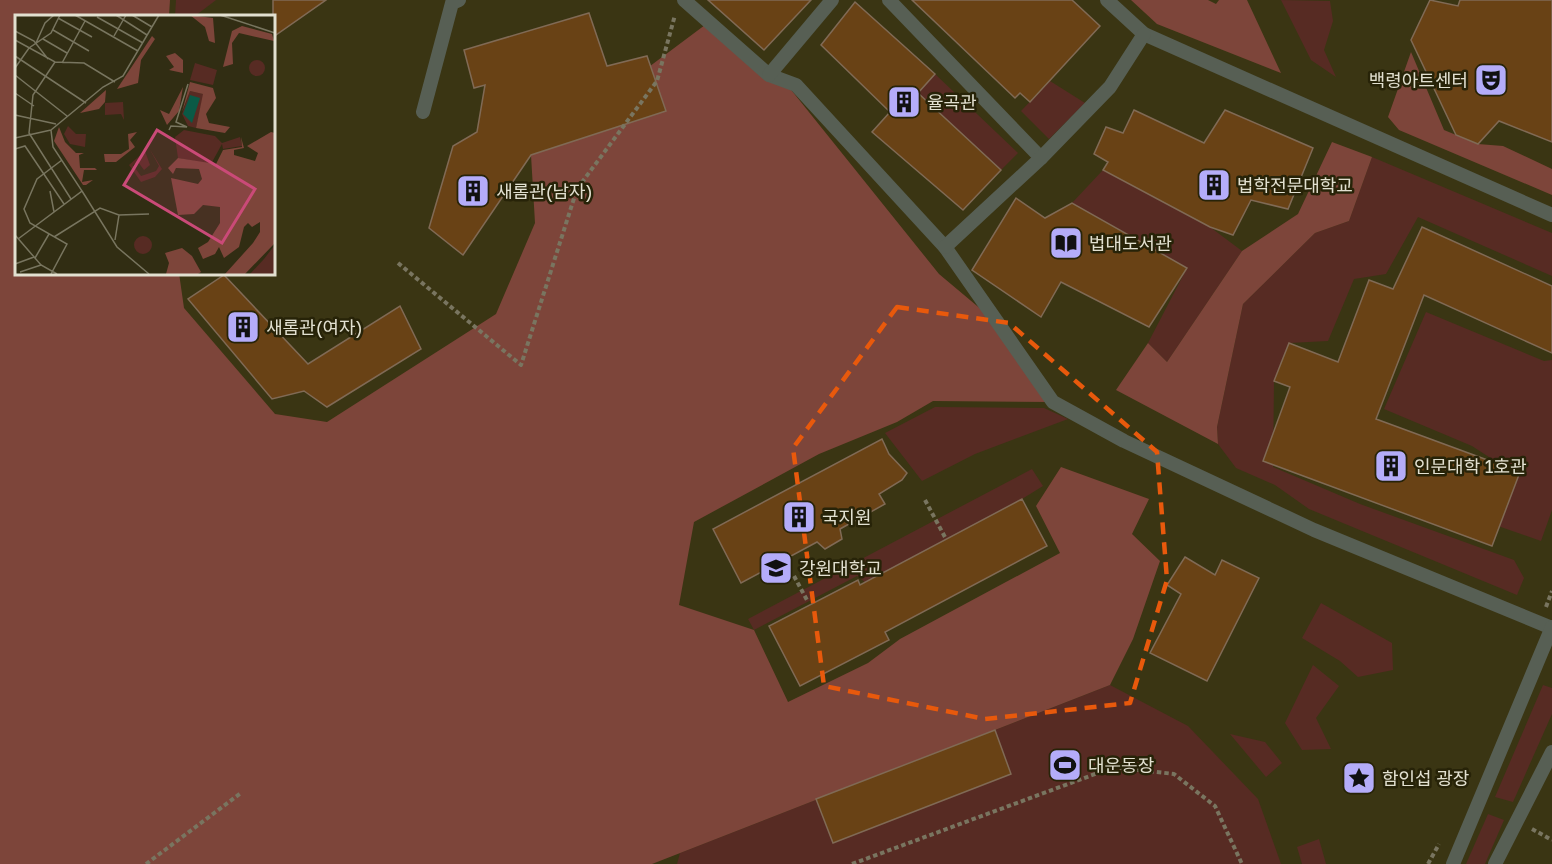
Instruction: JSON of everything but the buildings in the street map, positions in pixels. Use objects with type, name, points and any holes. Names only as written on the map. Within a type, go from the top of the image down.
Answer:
[{"type":"lane","points":[[423,112],[452,3],[459,0]]},
{"type":"lane","points":[[769,75],[832,0]]},
{"type":"lane","points":[[889,0],[1041,158]]},
{"type":"lane","points":[[1107,0],[1144,34],[1552,215]]},
{"type":"lane","points":[[680,5],[769,75],[796,85],[945,247],[1053,402],[1131,445],[1314,530],[1552,628],[1453,864]]},
{"type":"lane","points":[[945,247],[1041,158],[1110,87],[1144,34]]},
{"type":"lane","points":[[1495,864],[1552,752]]},
{"type":"path","points":[[398,263],[521,365],[577,189],[657,81],[680,5]]},
{"type":"path","points":[[925,500],[946,539]]},
{"type":"path","points":[[794,576],[808,602]]},
{"type":"path","points":[[852,864],[1114,767],[1174,774],[1215,806],[1242,864]]},
{"type":"path","points":[[146,864],[241,793]]},
{"type":"highlighted area","points":[[897,307],[1009,323],[1157,452],[1167,580],[1130,703],[985,719],[824,686],[793,448]]},
{"type":"shaded area","name":"강원대학교","points":[[0,0],[1552,0],[1552,864],[0,864]]},
{"type":"shaded area","points":[[0,0],[170,0],[169,15],[15,15],[15,274],[179,274],[184,308],[275,414],[327,422],[496,314],[535,223],[531,155],[709,22],[784,81],[939,274],[995,321],[1053,402],[933,401],[897,422],[819,454],[694,522],[679,605],[754,630],[788,702],[868,663],[900,639],[1060,553],[1036,506],[1061,467],[1149,499],[1132,534],[1160,561],[1133,639],[1110,685],[652,864],[0,864]]},
{"type":"shaded area","points":[[176,0],[216,0],[196,15],[175,15]]},
{"type":"shaded area","points":[[1131,0],[1208,0],[1216,4],[1219,0],[1247,0],[1281,73],[1157,24]]},
{"type":"shaded area","points":[[1281,0],[1330,1],[1333,21],[1324,50],[1336,77],[1311,60]]},
{"type":"shaded area","points":[[1411,52],[1444,130],[1478,144],[1503,146],[1552,169],[1552,195],[1399,130],[1388,117]]},
{"type":"shaded area","points":[[935,74],[1018,153],[1001,170],[918,93]]},
{"type":"shaded area","points":[[1050,81],[1085,103],[1049,139],[1021,111]]},
{"type":"shaded area","points":[[1332,142],[1372,157],[1349,221],[1315,233],[1243,304],[1217,427],[1218,444],[1116,390],[1148,343],[1167,362],[1242,251],[1298,214]]},
{"type":"shaded area","points":[[1372,157],[1552,233],[1552,276],[1418,217],[1386,274],[1354,279],[1328,341],[1289,343],[1274,381],[1273,467],[1360,504],[1514,560],[1524,578],[1517,595],[1309,509],[1275,485],[1236,468],[1218,444],[1217,427],[1243,304],[1315,233],[1349,221]]},
{"type":"shaded area","points":[[1103,170],[1210,227],[1242,251],[1167,362],[1148,343],[1187,268],[1072,203]]},
{"type":"shaded area","points":[[1426,312],[1544,361],[1552,360],[1552,510],[1541,541],[1498,526],[1512,472],[1472,446],[1384,409]]},
{"type":"shaded area","points":[[935,407],[1044,408],[1068,419],[975,454],[922,481],[885,433]]},
{"type":"shaded area","points":[[1032,469],[1043,486],[1022,499],[866,583],[857,576],[754,630],[748,619]]},
{"type":"shaded area","points":[[1321,603],[1392,643],[1393,670],[1358,677],[1340,661],[1302,638]]},
{"type":"shaded area","points":[[1313,665],[1339,686],[1316,718],[1331,749],[1302,750],[1285,723]]},
{"type":"shaded area","name":"대운동장","points":[[1110,685],[1188,726],[1258,799],[1281,864],[677,864],[680,853]]},
{"type":"shaded area","points":[[1543,685],[1552,688],[1552,714],[1513,802],[1495,797]]},
{"type":"shaded area","points":[[1230,734],[1265,742],[1282,763],[1266,777]]},
{"type":"shaded area","points":[[1488,814],[1504,820],[1485,864],[1466,864]]},
{"type":"shaded area","points":[[1319,839],[1326,864],[1302,864],[1297,847]]},
{"type":"place","name":"백령아트센터","points":[[1491,80]]},
{"type":"place","name":"율곡관","points":[[904,102]]},
{"type":"place","name":"법학전문대학교","points":[[1214,185]]},
{"type":"place","name":"새롬관(남자)","points":[[473,191]]},
{"type":"place","name":"법대도서관","points":[[1066,243]]},
{"type":"place","name":"새롬관(여자)","points":[[243,327]]},
{"type":"place","name":"인문대학 1호관","points":[[1391,466]]},
{"type":"place","name":"국지원","points":[[799,517]]},
{"type":"place","name":"강원대학교","points":[[776,568]]},
{"type":"place","name":"대운동장","points":[[1065,765]]},
{"type":"place","name":"함인섭 광장","points":[[1359,778]]}]
